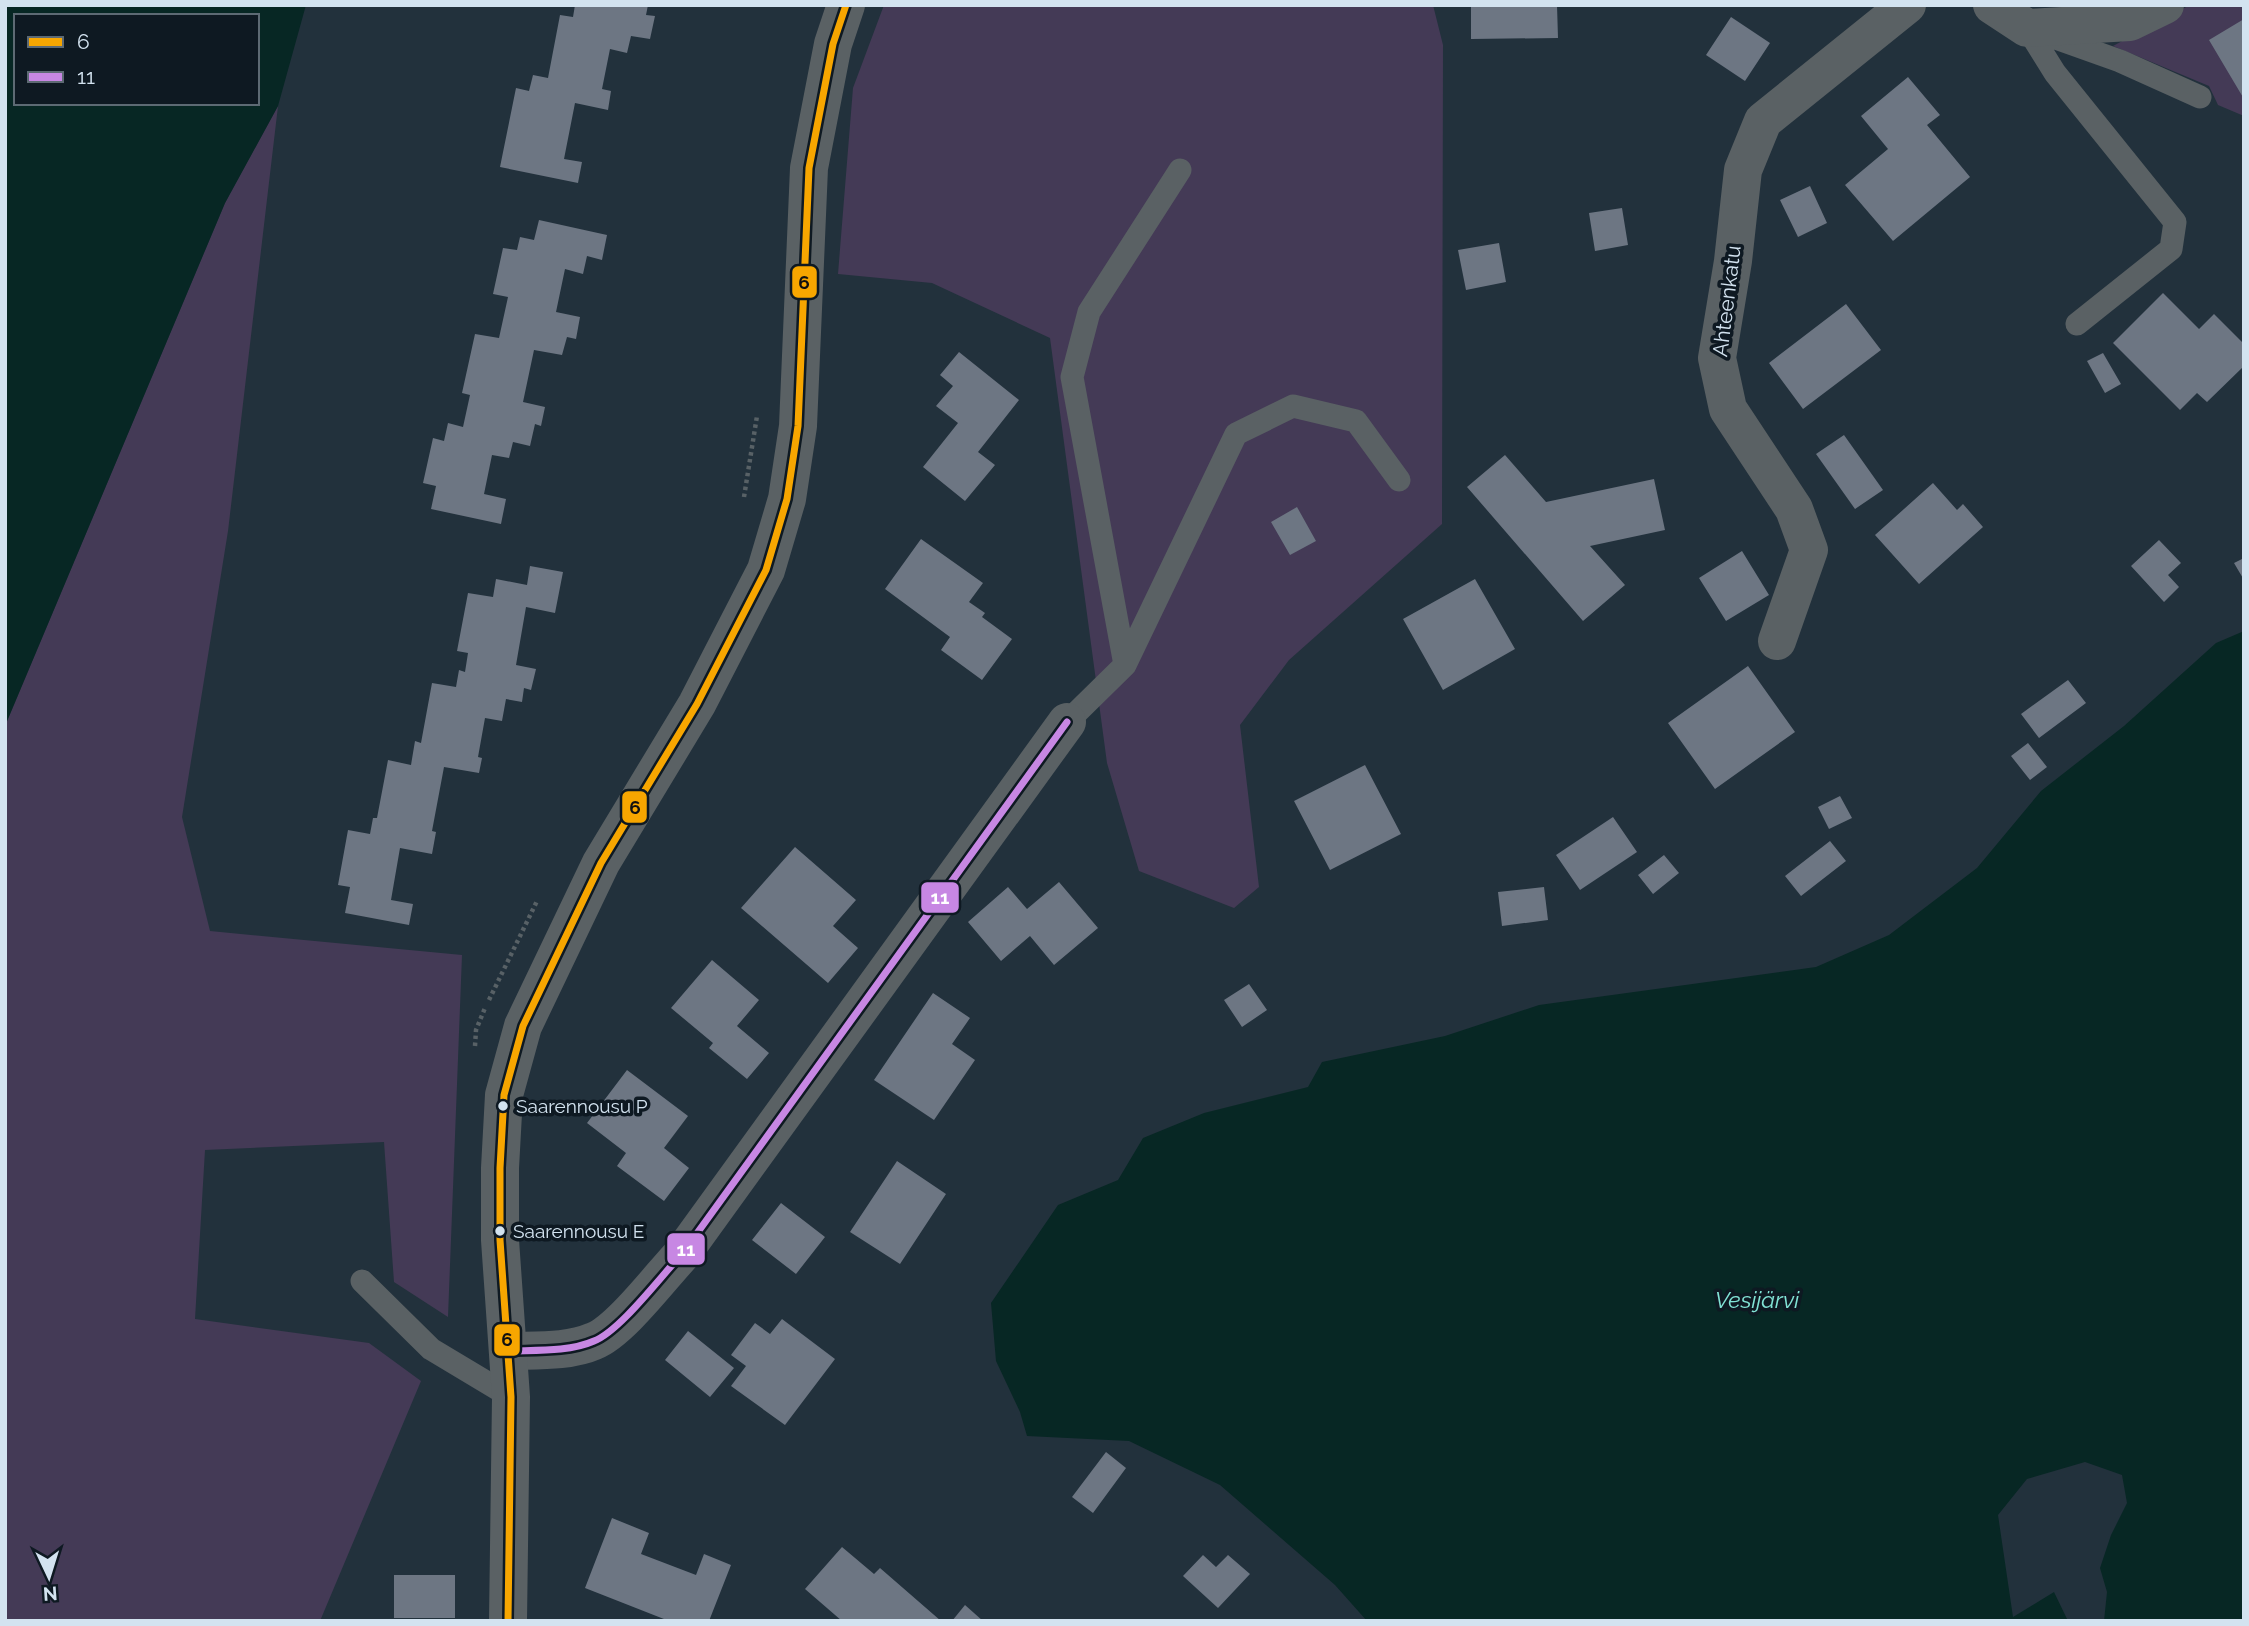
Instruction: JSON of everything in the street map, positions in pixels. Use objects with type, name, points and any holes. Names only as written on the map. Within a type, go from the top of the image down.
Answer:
[{"type":"street","points":[[508,1621],[511,1396],[500,1240],[499,1168],[504,1095],[523,1026],[601,863],[697,704],[766,570],[787,499],[798,426],[809,168],[834,44],[846,5]]},
{"type":"street","name":"Ahteenkatu","points":[[1777,641],[1809,550],[1794,509],[1728,409],[1717,358],[1733,261],[1743,170],[1763,121],[1907,5]]},
{"type":"street","points":[[1992,5],[2027,28],[2130,22],[2165,5]]},
{"type":"street","points":[[509,1351],[569,1348],[595,1341],[613,1329],[682,1254],[1067,722]]},
{"type":"lane","points":[[2027,28],[2120,61],[2200,97]]},
{"type":"lane","points":[[2027,28],[2054,73],[2175,222],[2171,249],[2077,324]]},
{"type":"lane","points":[[1125,665],[1072,377],[1089,312],[1180,170]]},
{"type":"lane","points":[[1067,722],[1125,665],[1236,434],[1293,405],[1356,421],[1399,480]]},
{"type":"lane","points":[[362,1281],[431,1349],[511,1396]]},
{"type":"shaded area","points":[[884,5],[1433,5],[1443,45],[1442,524],[1289,660],[1240,725],[1259,887],[1234,908],[1139,871],[1107,763],[1050,338],[932,283],[838,274],[853,88]]},
{"type":"shaded area","points":[[2190,5],[2244,5],[2244,116],[2218,105],[2209,86],[2113,46]]},
{"type":"shaded area","points":[[278,106],[228,531],[182,817],[210,931],[462,955],[448,1317],[394,1282],[384,1142],[205,1150],[195,1319],[369,1343],[421,1381],[320,1621],[5,1621],[5,726],[225,203]]},
{"type":"water","points":[[5,5],[306,5],[278,106],[225,203],[5,726]]},
{"type":"water","name":"Vesijärvi","points":[[2244,631],[2244,1621],[2104,1621],[2107,1592],[2100,1568],[2111,1535],[2127,1503],[2122,1475],[2085,1462],[2027,1479],[1998,1515],[2013,1617],[2054,1592],[2068,1621],[1367,1621],[1335,1585],[1220,1485],[1129,1441],[1027,1436],[1020,1412],[996,1361],[991,1303],[1058,1205],[1118,1180],[1143,1138],[1204,1113],[1308,1087],[1322,1062],[1445,1036],[1539,1005],[1816,967],[1889,935],[1977,868],[2041,791],[2124,726],[2216,643]]},
{"type":"building","points":[[575,5],[648,5],[646,15],[655,16],[650,39],[631,36],[627,53],[610,49],[602,89],[611,91],[608,110],[575,103],[564,159],[582,162],[578,183],[500,167],[516,88],[529,91],[533,75],[548,78],[560,15],[573,17]]},
{"type":"building","points":[[1471,5],[1557,5],[1558,38],[1471,39]]},
{"type":"building","points":[[1731,17],[1770,43],[1745,81],[1706,55]]},
{"type":"building","points":[[2244,19],[2244,99],[2209,40]]},
{"type":"building","points":[[1908,77],[1940,115],[1927,125],[1970,177],[1893,241],[1845,185],[1888,149],[1861,116]]},
{"type":"building","points":[[1810,186],[1827,223],[1798,237],[1780,200]]},
{"type":"building","points":[[1622,208],[1628,245],[1595,251],[1589,213]]},
{"type":"building","points":[[539,220],[607,235],[602,260],[587,256],[583,274],[565,269],[556,312],[580,317],[576,339],[567,337],[562,355],[534,350],[523,402],[545,407],[541,426],[535,424],[530,446],[513,442],[509,458],[492,455],[484,494],[506,499],[501,524],[431,509],[436,486],[423,483],[433,438],[444,441],[448,423],[463,427],[470,395],[462,393],[475,334],[499,338],[508,297],[493,294],[503,248],[517,250],[520,237],[534,240]]},
{"type":"building","points":[[1499,243],[1506,282],[1466,290],[1458,250]]},
{"type":"building","points":[[2163,293],[2199,329],[2214,314],[2244,344],[2244,366],[2207,402],[2197,393],[2180,410],[2113,343]]},
{"type":"building","points":[[1846,304],[1881,350],[1803,409],[1769,363]]},
{"type":"building","points":[[959,352],[1019,400],[978,452],[995,465],[965,501],[923,467],[958,423],[936,406],[953,386],[940,375]]},
{"type":"building","points":[[2103,353],[2121,384],[2105,393],[2087,361]]},
{"type":"building","points":[[1844,435],[1883,490],[1855,509],[1816,454]]},
{"type":"building","points":[[1505,455],[1546,502],[1654,479],[1665,530],[1590,546],[1625,585],[1583,621],[1467,487]]},
{"type":"building","points":[[1933,483],[1957,510],[1963,504],[1983,527],[1919,584],[1875,535]]},
{"type":"building","points":[[1297,507],[1316,541],[1290,555],[1271,522]]},
{"type":"building","points":[[921,539],[983,583],[969,602],[985,613],[982,617],[1012,639],[982,680],[941,650],[950,637],[885,589]]},
{"type":"building","points":[[2159,540],[2181,563],[2168,575],[2179,587],[2164,602],[2131,566]]},
{"type":"building","points":[[1742,551],[1769,595],[1726,621],[1699,578]]},
{"type":"building","points":[[2244,558],[2244,580],[2234,563]]},
{"type":"building","points":[[530,566],[563,572],[555,613],[526,607],[516,665],[536,669],[531,690],[524,688],[522,702],[506,699],[502,721],[485,718],[478,757],[482,758],[479,773],[444,767],[432,831],[436,832],[432,854],[400,848],[391,900],[413,904],[409,925],[345,913],[350,887],[338,885],[348,830],[370,834],[373,818],[377,818],[388,760],[411,765],[415,741],[421,743],[432,683],[456,687],[459,670],[465,672],[468,653],[457,651],[468,593],[493,597],[496,579],[527,585]]},
{"type":"building","points":[[1475,579],[1515,649],[1443,690],[1403,619]]},
{"type":"building","points":[[1748,666],[1795,732],[1715,789],[1668,723]]},
{"type":"building","points":[[2068,680],[2086,703],[2039,738],[2021,714]]},
{"type":"building","points":[[2028,743],[2047,767],[2030,780],[2011,756]]},
{"type":"building","points":[[1365,765],[1401,834],[1330,870],[1294,801]]},
{"type":"building","points":[[1840,796],[1852,818],[1829,829],[1818,807]]},
{"type":"building","points":[[1613,817],[1637,852],[1580,890],[1556,855]]},
{"type":"building","points":[[1830,841],[1846,861],[1801,896],[1785,876]]},
{"type":"building","points":[[795,847],[856,900],[833,926],[858,948],[828,983],[741,908]]},
{"type":"building","points":[[1664,855],[1679,873],[1653,894],[1638,875]]},
{"type":"building","points":[[1059,882],[1098,928],[1054,965],[1030,936],[1001,961],[968,922],[1008,887],[1027,909]]},
{"type":"building","points":[[1544,887],[1548,920],[1502,926],[1498,892]]},
{"type":"building","points":[[712,960],[759,1000],[737,1026],[769,1053],[747,1079],[709,1048],[713,1043],[671,1008]]},
{"type":"building","points":[[1249,984],[1267,1010],[1242,1027],[1224,1000]]},
{"type":"building","points":[[933,993],[970,1018],[952,1044],[975,1060],[934,1120],[874,1080]]},
{"type":"building","points":[[627,1070],[688,1116],[664,1148],[689,1168],[664,1201],[617,1166],[626,1153],[587,1123]]},
{"type":"building","points":[[897,1161],[946,1194],[900,1264],[850,1232]]},
{"type":"building","points":[[781,1203],[825,1237],[796,1274],[752,1240]]},
{"type":"building","points":[[782,1319],[835,1359],[785,1425],[731,1386],[746,1366],[731,1355],[755,1323],[770,1334]]},
{"type":"building","points":[[688,1331],[734,1368],[710,1397],[665,1360]]},
{"type":"building","points":[[1106,1452],[1126,1468],[1093,1513],[1072,1497]]},
{"type":"building","points":[[612,1518],[649,1533],[641,1554],[696,1575],[704,1554],[731,1565],[709,1621],[669,1621],[585,1588]]},
{"type":"building","points":[[842,1547],[874,1574],[880,1568],[941,1621],[842,1621],[805,1589]]},
{"type":"building","points":[[1203,1555],[1216,1567],[1228,1555],[1250,1574],[1218,1608],[1183,1576]]},
{"type":"building","points":[[394,1575],[455,1575],[455,1618],[394,1618]]},
{"type":"building","points":[[965,1605],[983,1621],[952,1621]]},
{"type":"transit line","name":"6","points":[[508,1621],[511,1397],[500,1240],[504,1095],[523,1026],[601,863],[697,704],[766,570],[787,499],[798,426],[809,168],[833,44],[846,5]]},
{"type":"transit line","name":"11","points":[[509,1351],[563,1349],[584,1345],[616,1326],[640,1302],[682,1254],[1067,722]]},
{"type":"place","name":"Saarennousu P","points":[[503,1106]]},
{"type":"place","name":"Saarennousu E","points":[[500,1231]]}]
